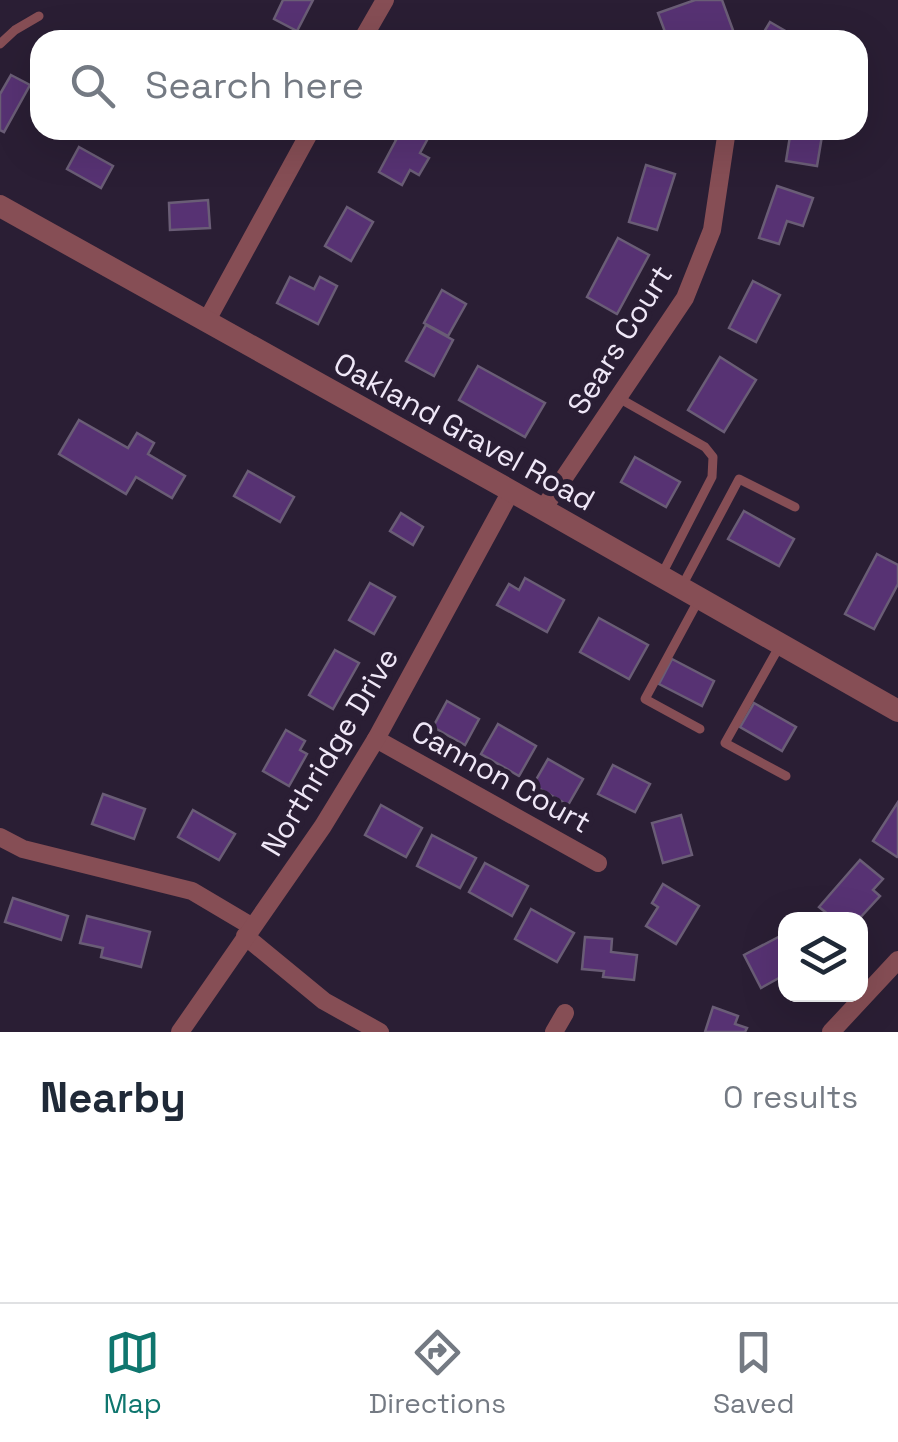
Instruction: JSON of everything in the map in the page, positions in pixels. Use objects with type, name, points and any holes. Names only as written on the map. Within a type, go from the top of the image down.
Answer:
[{"type":"street","points":[[368,30],[385,0]]},
{"type":"street","points":[[206,322],[306,140]]},
{"type":"street","name":"Sears Court","points":[[543,510],[685,298],[712,230],[726,140]]},
{"type":"street","name":"Oakland Gravel Road","points":[[0,206],[898,711]]},
{"type":"street","name":"Northridge Drive","points":[[180,1032],[323,826],[376,739],[511,491]]},
{"type":"street","name":"Cannon Court","points":[[376,739],[598,862]]},
{"type":"street","points":[[0,837],[23,850],[192,890],[248,931],[316,995],[380,1032]]},
{"type":"street","points":[[830,1032],[898,960]]},
{"type":"street","points":[[554,1032],[565,1013]]},
{"type":"lane","points":[[0,44],[38,16]]},
{"type":"lane","points":[[618,397],[705,447],[713,457],[712,477],[645,699],[700,729]]},
{"type":"lane","points":[[680,588],[739,478],[795,508]]},
{"type":"lane","points":[[780,644],[725,743],[786,776]]},
{"type":"building","points":[[283,0],[313,0],[298,30],[274,19]]},
{"type":"building","points":[[695,0],[722,0],[733,30],[664,30],[658,13]]},
{"type":"building","points":[[770,22],[784,30],[765,30]]},
{"type":"building","points":[[11,75],[30,85],[4,132],[0,130],[0,94]]},
{"type":"building","points":[[396,140],[427,140],[420,153],[429,158],[419,175],[410,170],[402,185],[379,172]]},
{"type":"building","points":[[789,140],[821,140],[817,166],[786,161]]},
{"type":"building","points":[[79,147],[113,166],[101,188],[67,169]]},
{"type":"building","points":[[646,165],[675,174],[657,230],[629,222]]},
{"type":"building","points":[[777,186],[813,198],[803,226],[787,221],[779,244],[759,238]]},
{"type":"building","points":[[208,200],[210,228],[170,230],[169,203]]},
{"type":"building","points":[[347,207],[373,222],[351,261],[325,246]]},
{"type":"building","points":[[618,238],[649,255],[617,314],[587,297]]},
{"type":"building","points":[[290,277],[314,289],[320,277],[337,286],[318,324],[277,303]]},
{"type":"building","points":[[753,281],[780,295],[756,342],[729,328]]},
{"type":"building","points":[[442,290],[466,304],[448,336],[424,323]]},
{"type":"building","points":[[426,325],[453,340],[434,376],[406,361]]},
{"type":"building","points":[[720,357],[756,380],[724,432],[688,410]]},
{"type":"building","points":[[478,366],[545,403],[525,437],[459,400]]},
{"type":"building","points":[[79,420],[128,448],[137,433],[154,443],[148,454],[185,476],[172,498],[136,477],[126,494],[59,454]]},
{"type":"building","points":[[635,457],[680,482],[666,507],[621,482]]},
{"type":"building","points":[[248,471],[294,497],[280,522],[234,496]]},
{"type":"building","points":[[744,511],[794,539],[779,566],[728,539]]},
{"type":"building","points":[[401,513],[423,527],[413,545],[390,531]]},
{"type":"building","points":[[877,554],[898,565],[898,584],[874,629],[845,614]]},
{"type":"building","points":[[525,578],[564,600],[547,632],[497,605],[509,584],[519,590]]},
{"type":"building","points":[[370,583],[395,597],[374,634],[349,620]]},
{"type":"building","points":[[599,618],[648,645],[629,679],[580,652]]},
{"type":"building","points":[[335,650],[359,663],[333,709],[309,695]]},
{"type":"building","points":[[672,659],[714,681],[702,706],[659,684]]},
{"type":"building","points":[[447,701],[479,719],[465,745],[433,727]]},
{"type":"building","points":[[754,703],[796,727],[782,751],[740,727]]},
{"type":"building","points":[[498,724],[536,746],[519,776],[481,754]]},
{"type":"building","points":[[286,730],[305,741],[300,750],[307,754],[289,786],[263,771]]},
{"type":"building","points":[[548,759],[583,779],[568,805],[533,785]]},
{"type":"building","points":[[613,765],[650,784],[635,812],[598,794]]},
{"type":"building","points":[[103,794],[145,809],[134,839],[92,824]]},
{"type":"building","points":[[898,802],[898,856],[897,857],[873,841]]},
{"type":"building","points":[[381,805],[422,828],[406,857],[365,835]]},
{"type":"building","points":[[193,810],[235,834],[219,860],[178,837]]},
{"type":"building","points":[[681,815],[692,855],[663,863],[652,823]]},
{"type":"building","points":[[432,835],[476,858],[460,888],[417,866]]},
{"type":"building","points":[[860,860],[883,879],[873,890],[880,896],[865,912],[825,912],[819,907]]},
{"type":"building","points":[[485,863],[528,886],[512,916],[469,892]]},
{"type":"building","points":[[663,884],[699,906],[676,944],[646,926],[658,907],[652,903]]},
{"type":"building","points":[[13,898],[68,916],[61,940],[5,922]]},
{"type":"building","points":[[531,909],[574,933],[557,962],[515,939]]},
{"type":"building","points":[[87,916],[150,932],[141,967],[101,957],[103,948],[80,943]]},
{"type":"building","points":[[585,937],[612,939],[611,952],[637,955],[634,980],[603,977],[604,971],[582,969]]},
{"type":"building","points":[[778,937],[778,978],[761,988],[744,955]]},
{"type":"building","points":[[713,1007],[738,1016],[735,1024],[747,1028],[745,1032],[705,1032]]}]
